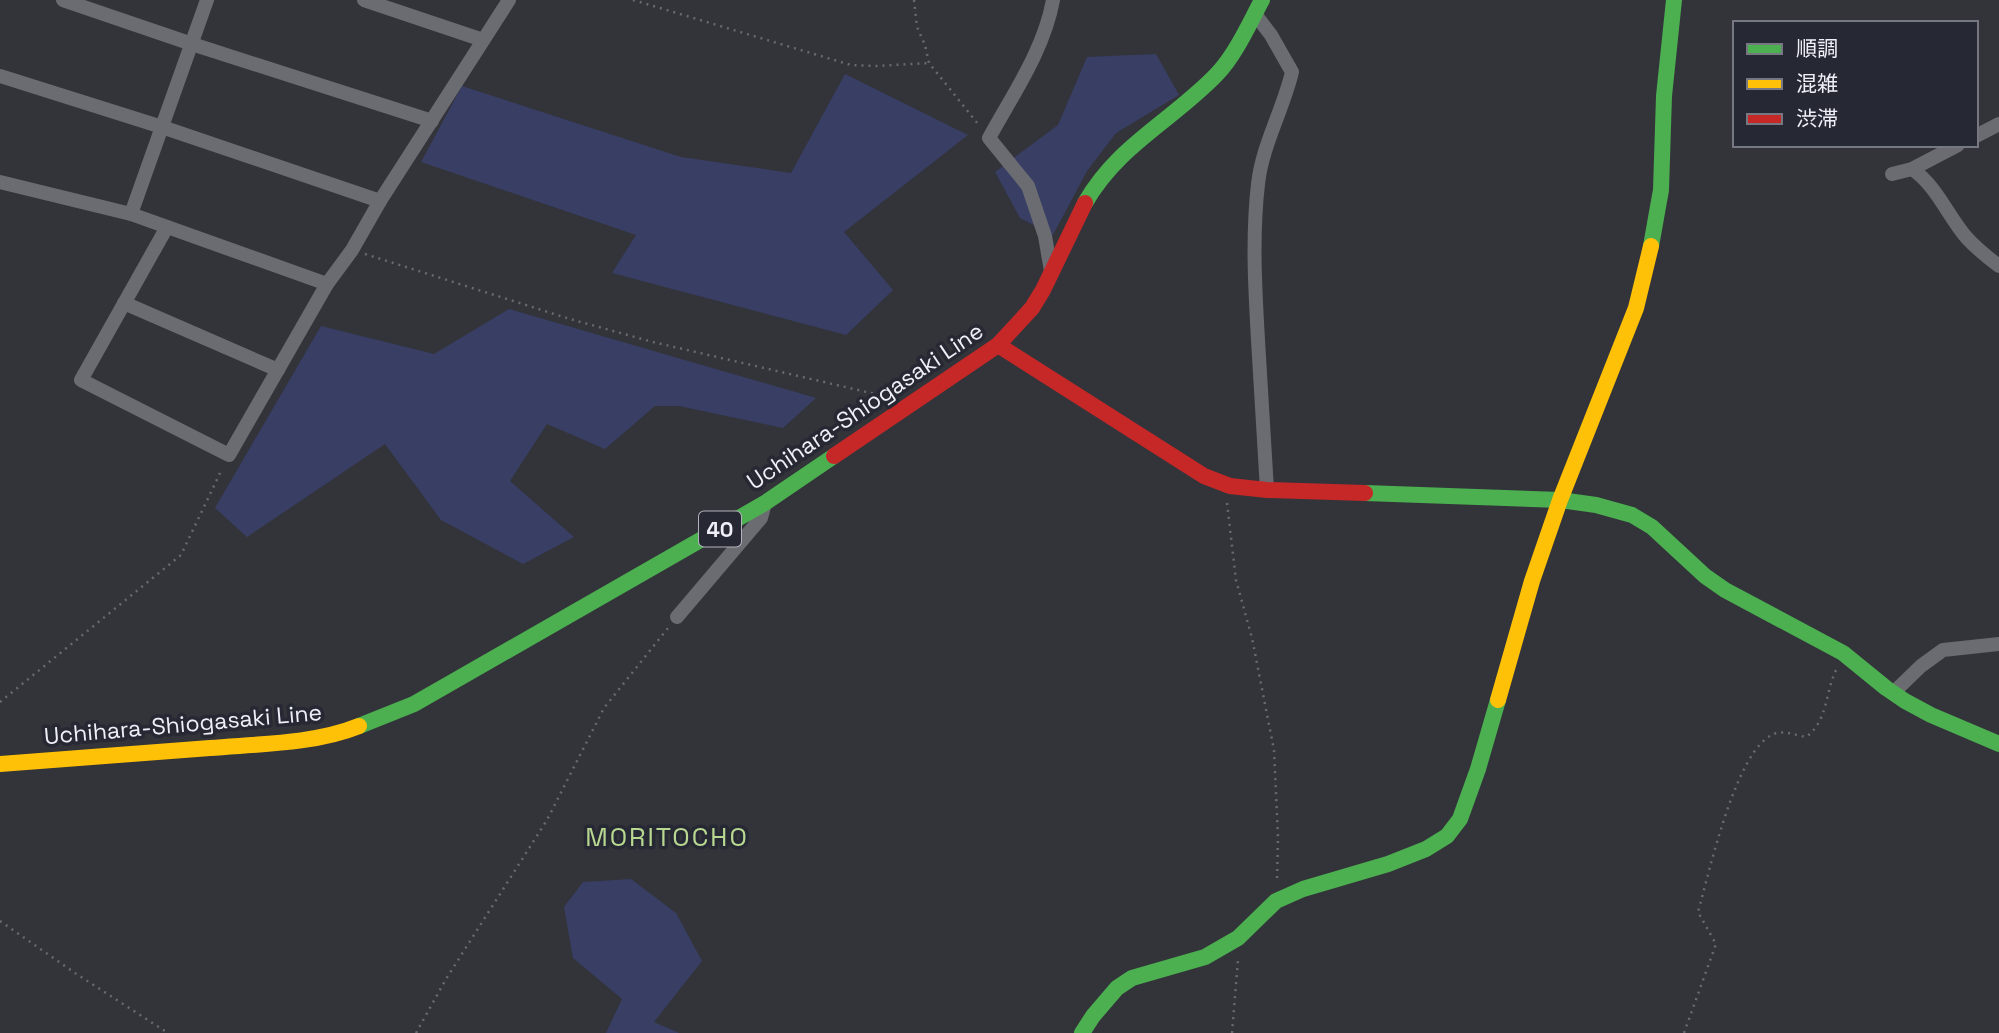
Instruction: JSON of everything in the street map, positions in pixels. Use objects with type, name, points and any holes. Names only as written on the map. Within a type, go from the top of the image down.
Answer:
[{"type":"street","points":[[63,0],[432,121]]},
{"type":"street","points":[[131,214],[207,0]]},
{"type":"street","points":[[364,0],[483,40]]},
{"type":"street","points":[[167,227],[81,380],[229,455],[327,284],[352,250],[380,201],[509,0]]},
{"type":"street","points":[[1052,273],[1045,236],[1028,186],[989,138],[1034,57],[1051,13],[1053,0]]},
{"type":"street","points":[[1082,1033],[1116,988],[1132,978],[1205,957],[1238,938],[1276,901],[1303,889],[1388,864],[1426,849],[1447,836],[1460,819],[1478,769],[1532,581],[1560,500],[1636,308],[1655,232],[1661,190],[1664,96],[1674,0]]},
{"type":"street","points":[[1259,7],[1292,72],[1258,182],[1255,225],[1255,286],[1267,490]]},
{"type":"street","name":"Uchihara-Shiogasaki Line","points":[[0,764],[261,744],[349,730],[414,704],[765,503],[998,345],[1032,308],[1086,201],[1100,179],[1123,153],[1194,96],[1219,72],[1259,7]]},
{"type":"street","points":[[0,76],[162,127],[380,201]]},
{"type":"street","points":[[1978,135],[1999,124]]},
{"type":"street","points":[[1892,174],[1912,169],[1954,147]]},
{"type":"street","points":[[1912,169],[1923,176],[1966,237],[1999,266]]},
{"type":"street","points":[[0,182],[131,214],[327,284]]},
{"type":"street","points":[[124,303],[278,369]]},
{"type":"street","points":[[998,345],[1204,476],[1230,486],[1267,490],[1560,500],[1588,502],[1621,513],[1649,526],[1722,588],[1756,609],[1843,653],[1893,693],[1918,708],[1999,744]]},
{"type":"street","points":[[677,617],[761,518],[765,503]]},
{"type":"street","points":[[1893,693],[1921,666],[1944,650],[1999,644]]},
{"type":"path","points":[[633,0],[851,65],[929,63]]},
{"type":"path","points":[[914,0],[917,27],[929,63],[989,138]]},
{"type":"path","points":[[352,250],[570,319],[653,342],[887,396]]},
{"type":"path","points":[[0,702],[181,555],[229,455]]},
{"type":"path","points":[[1230,486],[1227,504],[1236,580],[1252,638],[1274,750],[1278,837],[1276,901]]},
{"type":"path","points":[[416,1033],[446,979],[547,820],[604,708],[677,617]]},
{"type":"path","points":[[1684,1033],[1716,944],[1698,912],[1738,779],[1753,753],[1771,735],[1783,732],[1806,737],[1813,732],[1820,721],[1832,677],[1843,653]]},
{"type":"path","points":[[0,921],[75,974],[168,1033]]},
{"type":"path","points":[[1232,1033],[1238,938]]},
{"type":"shaded area","points":[[1156,54],[1179,95],[1116,133],[1087,171],[1053,235],[1020,218],[995,172],[1058,125],[1087,57]]},
{"type":"shaded area","points":[[845,74],[968,135],[844,232],[893,290],[846,335],[612,273],[636,235],[421,162],[462,86],[681,157],[791,173]]},
{"type":"shaded area","points":[[509,309],[816,398],[783,428],[679,406],[655,406],[605,449],[547,424],[510,481],[574,537],[523,564],[441,520],[385,444],[247,537],[215,508],[321,326],[434,354]]},
{"type":"shaded area","points":[[631,879],[676,913],[702,961],[654,1022],[679,1033],[606,1033],[622,999],[573,958],[564,907],[583,882]]},
{"type":"traffic: fast","points":[[1085,203],[1098,183],[1129,149],[1200,91],[1224,66],[1262,0]]},
{"type":"traffic: fast","points":[[1651,246],[1661,190],[1664,96],[1674,0]]},
{"type":"traffic: fast","points":[[359,726],[414,704],[765,503],[834,456]]},
{"type":"traffic: fast","points":[[1365,493],[1560,500],[1596,505],[1632,515],[1652,527],[1705,576],[1725,590],[1843,653],[1905,701],[1999,744]]},
{"type":"traffic: fast","points":[[1082,1033],[1117,988],[1132,978],[1205,957],[1238,938],[1276,901],[1303,889],[1388,864],[1426,849],[1447,836],[1460,819],[1498,700]]},
{"type":"traffic: slow","points":[[1498,700],[1532,581],[1560,500],[1636,308],[1651,246]]},
{"type":"traffic: slow","points":[[0,764],[286,742],[324,736],[359,726]]},
{"type":"traffic: jam","points":[[834,456],[998,345],[1032,308],[1085,203]]},
{"type":"traffic: jam","points":[[998,345],[1204,476],[1230,486],[1267,490],[1365,493]]},
{"type":"district","name":"MORITOCHO","points":[[667,837]]}]
